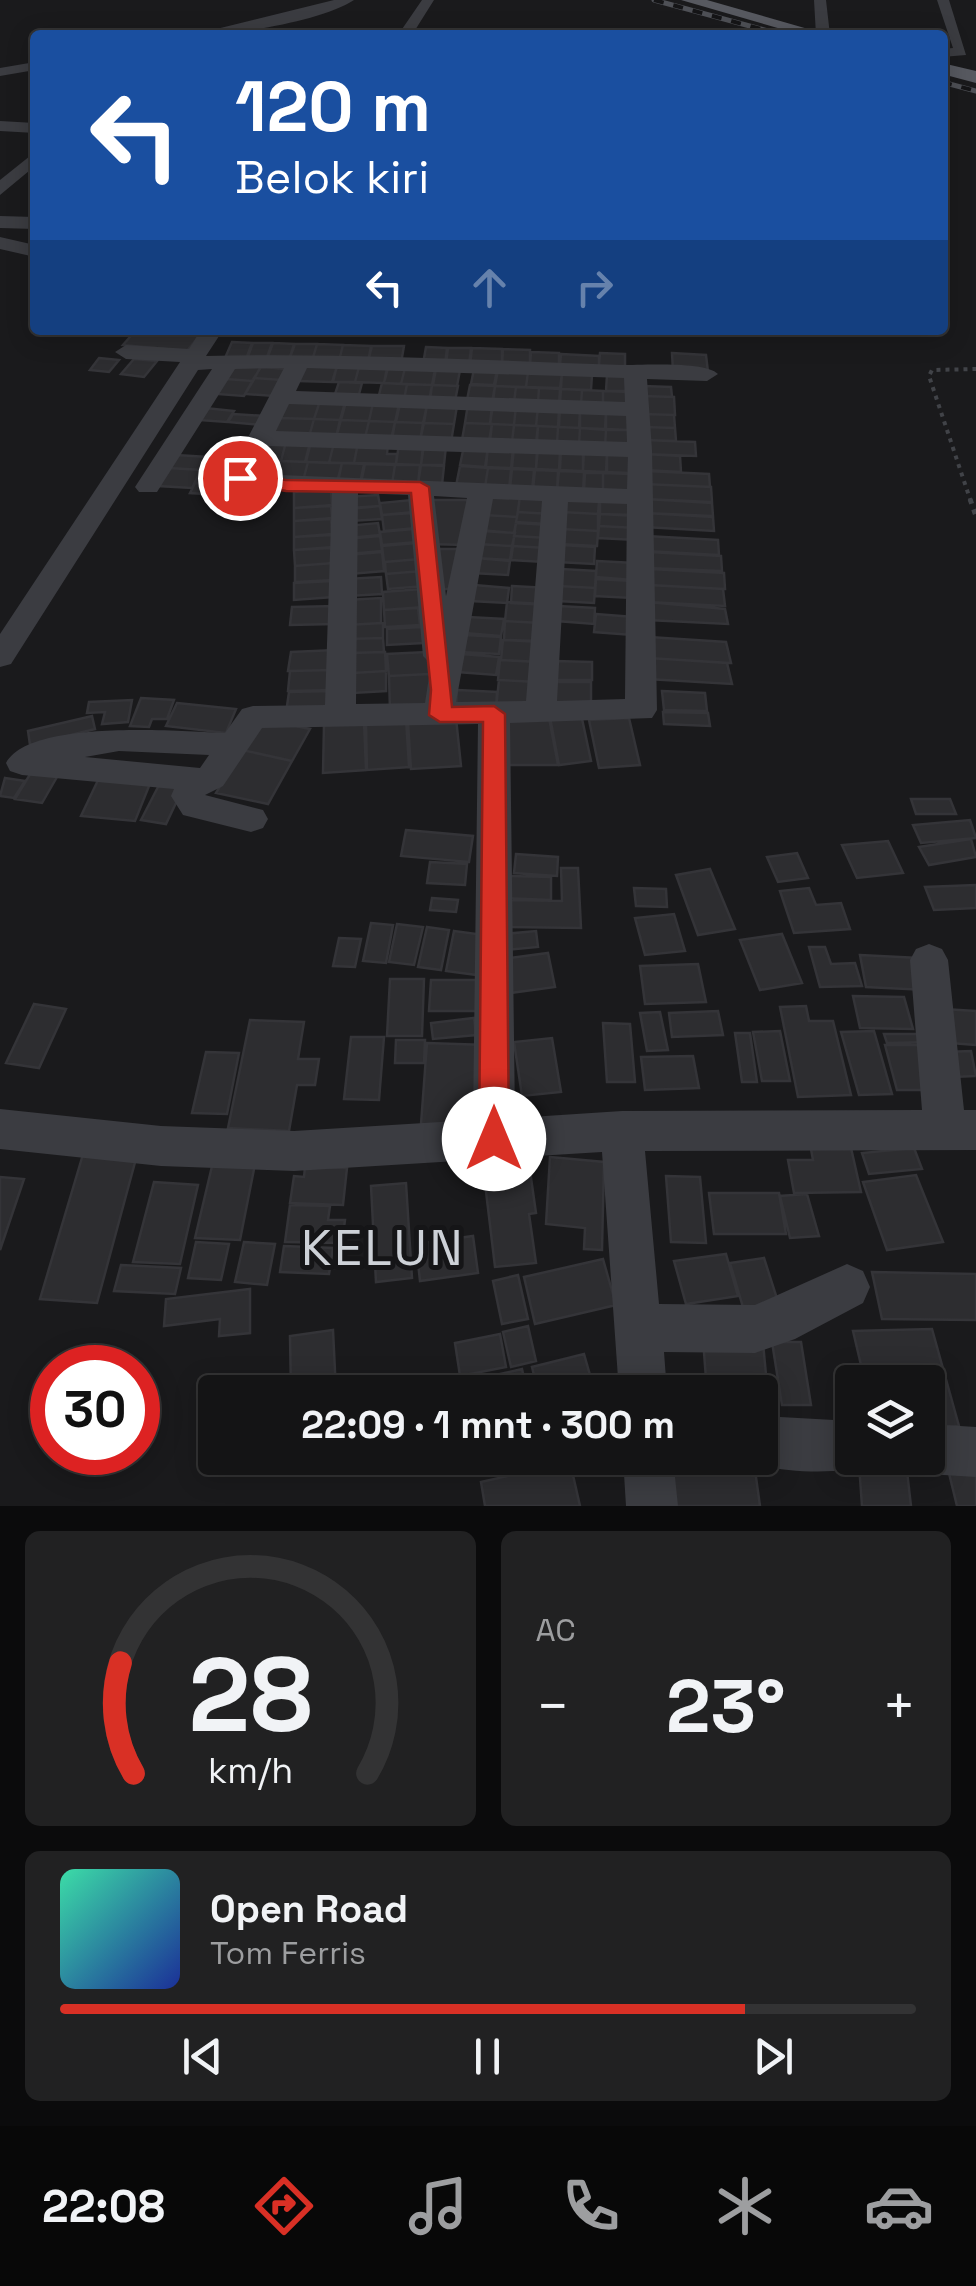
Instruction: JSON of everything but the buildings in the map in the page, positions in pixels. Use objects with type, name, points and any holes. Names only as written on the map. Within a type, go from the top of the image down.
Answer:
[{"type":"main road","points":[[688,0],[803,30]]},
{"type":"main road","points":[[948,69],[976,77]]},
{"type":"street","points":[[226,30],[281,20],[348,0]]},
{"type":"street","points":[[408,30],[428,0]]},
{"type":"street","points":[[820,0],[822,30]]},
{"type":"street","points":[[943,0],[961,52],[948,53]]},
{"type":"street","points":[[0,69],[30,65]]},
{"type":"street","points":[[948,67],[976,67]]},
{"type":"street","points":[[0,87],[30,84]]},
{"type":"street","points":[[0,126],[30,128]]},
{"type":"street","points":[[0,169],[30,166]]},
{"type":"street","points":[[6,192],[30,167]]},
{"type":"street","points":[[0,222],[30,225]]},
{"type":"street","points":[[6,244],[30,228]]},
{"type":"street","points":[[0,657],[209,335]]},
{"type":"street","points":[[126,352],[228,362],[707,374]]},
{"type":"street","points":[[148,488],[228,362]]},
{"type":"street","points":[[298,362],[240,478],[258,484],[640,496]]},
{"type":"street","points":[[452,488],[468,366]]},
{"type":"street","points":[[234,745],[119,740],[32,754],[21,760],[196,779],[211,777],[234,745],[254,717],[340,717],[441,702],[494,729],[541,712],[636,712],[642,708],[640,450],[635,371]]},
{"type":"street","points":[[281,396],[638,409]]},
{"type":"street","points":[[259,438],[640,450]]},
{"type":"street","points":[[340,717],[345,485]]},
{"type":"street","points":[[420,487],[441,702]]},
{"type":"street","points":[[441,702],[482,489]]},
{"type":"street","points":[[541,712],[556,492]]},
{"type":"street","points":[[494,729],[494,1139]]},
{"type":"street","points":[[196,779],[188,796],[195,806],[251,818]]},
{"type":"street","points":[[0,1129],[162,1146],[294,1151],[622,1131],[674,1134],[960,1130],[929,960]]},
{"type":"street","points":[[622,1131],[642,1375]]},
{"type":"street","points":[[638,1328],[755,1329],[778,1322],[847,1286]]},
{"type":"street","points":[[778,1442],[835,1445]]},
{"type":"street","points":[[945,1451],[976,1452]]},
{"type":"street","points":[[649,1475],[652,1506]]},
{"type":"path","points":[[976,369],[942,368],[932,370],[929,376],[976,516]]},
{"type":"railway","points":[[654,0],[765,30]]},
{"type":"railway","points":[[948,84],[976,91]]},
{"type":"district","name":"KELUN","points":[[383,1248]]},
{"type":"route","points":[[240,478],[243,482],[286,486],[420,487],[442,690],[440,715],[494,714],[494,1139]]}]
